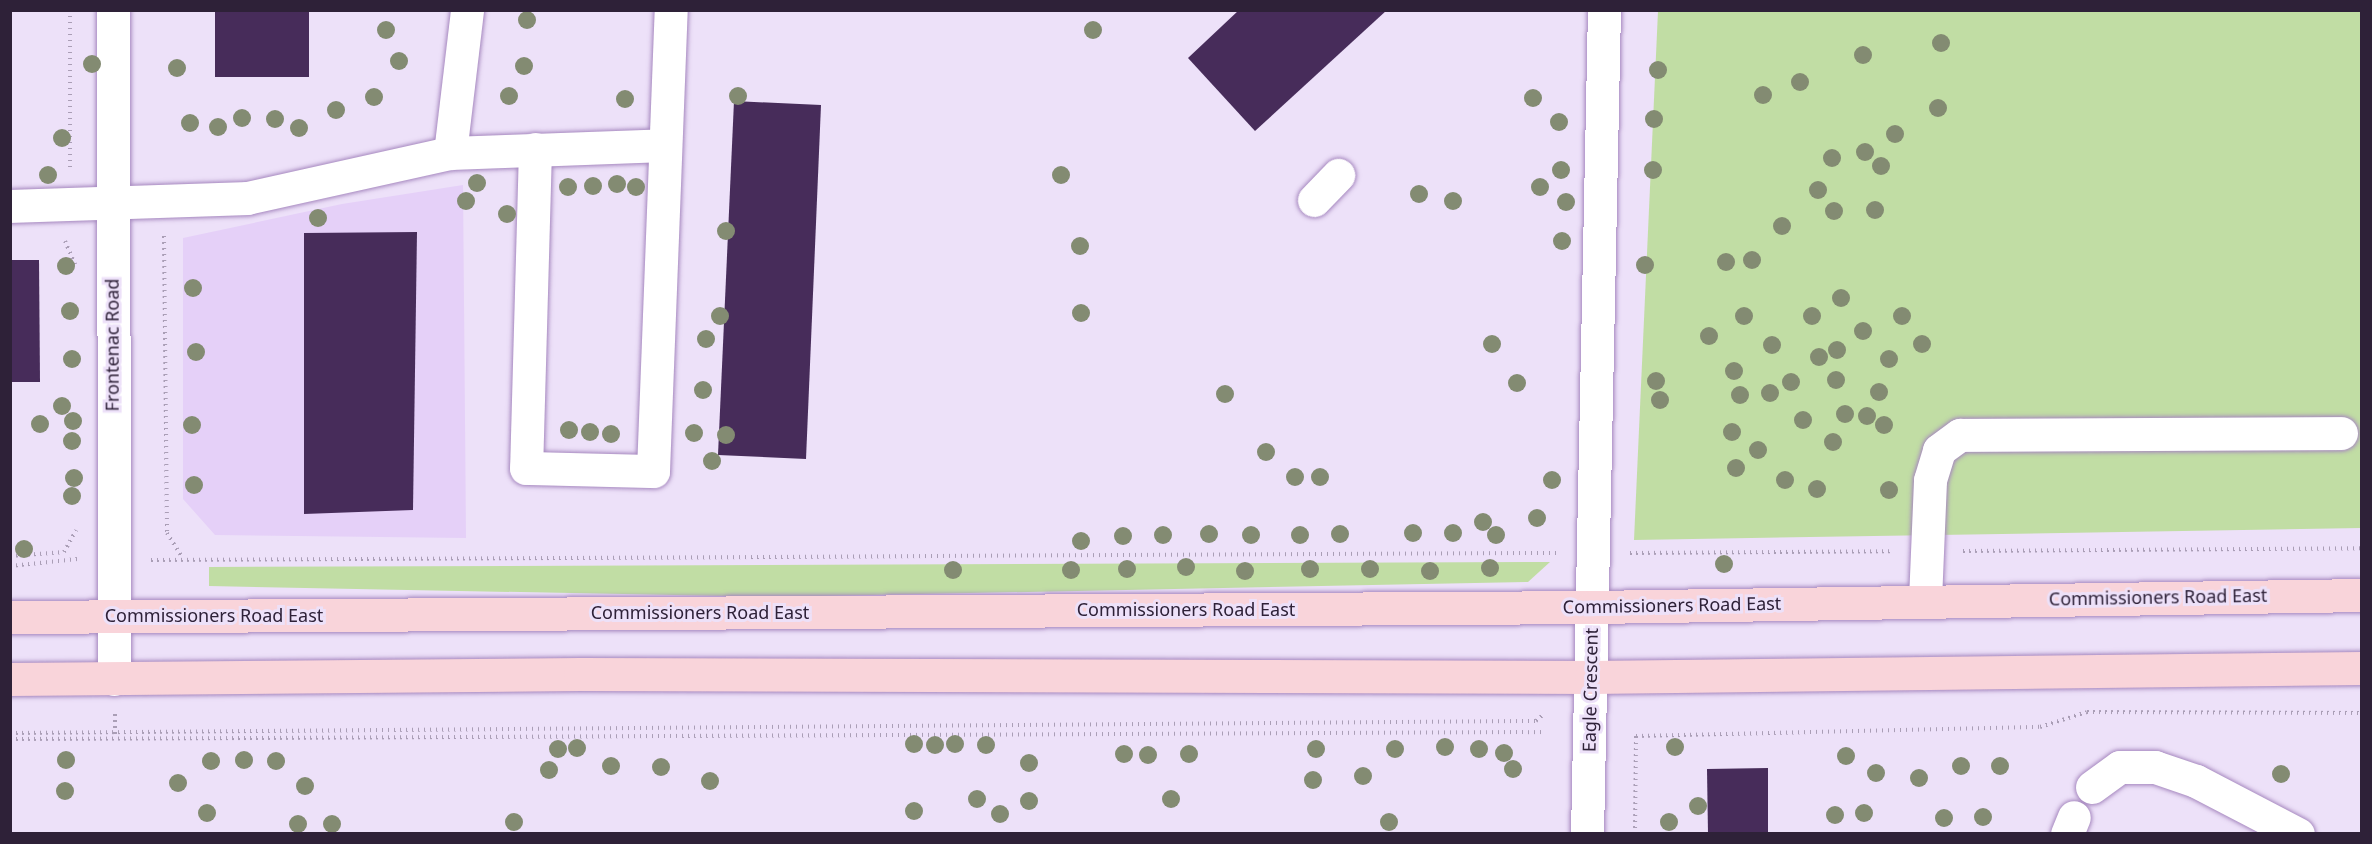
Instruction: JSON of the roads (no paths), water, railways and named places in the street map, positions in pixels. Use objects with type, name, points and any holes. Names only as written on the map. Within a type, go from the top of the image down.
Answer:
[{"type":"main road","name":"Commissioners Road East","points":[[10,617],[1592,606],[2361,595]]},
{"type":"main road","points":[[10,679],[580,675],[1591,677],[2361,668]]},
{"type":"street","name":"Frontenac Road","points":[[113,10],[112,560],[114,679]]},
{"type":"street","points":[[450,153],[467,10]]},
{"type":"street","points":[[535,149],[526,468],[653,471],[671,10]]},
{"type":"street","name":"Eagle Crescent","points":[[1587,834],[1604,10]]},
{"type":"street","points":[[10,206],[112,206],[247,198],[450,153],[665,145]]},
{"type":"street","points":[[1314,200],[1338,175]]},
{"type":"street","points":[[1925,600],[1925,551],[1930,480],[1939,450],[1960,435],[2342,433]]},
{"type":"street","points":[[2092,787],[2120,767],[2155,767],[2196,781],[2298,834]]}]
